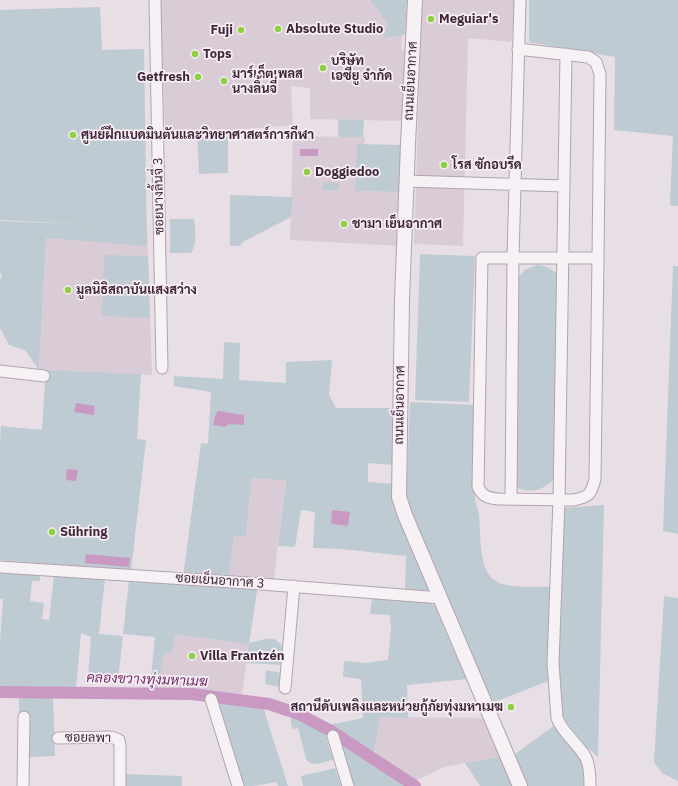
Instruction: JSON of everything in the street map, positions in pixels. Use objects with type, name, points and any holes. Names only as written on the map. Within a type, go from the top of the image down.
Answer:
[{"type":"street","name":"ซอยนางลิ้นจี่ 3","points":[[155,0],[162,368]]},
{"type":"street","name":"ถนนเย็นอากาศ","points":[[415,0],[406,181],[399,497],[405,515],[520,786]]},
{"type":"street","points":[[511,499],[513,258],[520,0]]},
{"type":"street","points":[[518,49],[588,57],[596,62],[600,74],[598,258],[595,479],[589,494],[584,498],[573,500],[490,498],[482,494],[478,487],[482,258],[598,258]]},
{"type":"street","points":[[566,54],[559,500],[553,663],[556,709],[560,726],[581,751],[586,760],[590,786]]},
{"type":"street","points":[[406,181],[564,186]]},
{"type":"street","points":[[0,371],[44,376]]},
{"type":"street","name":"ซอยเย็นอากาศ 3","points":[[0,567],[294,586],[441,598]]},
{"type":"street","points":[[285,688],[294,586]]},
{"type":"street","points":[[211,699],[238,786]]},
{"type":"street","points":[[23,786],[24,717]]},
{"type":"street","points":[[333,736],[348,786]]},
{"type":"street","name":"ซอยลพา","points":[[58,738],[111,737],[119,740],[120,786]]},
{"type":"shaded area","points":[[160,0],[406,0],[401,49],[407,51],[403,121],[310,119],[310,88],[291,86],[293,125],[165,136]]},
{"type":"shaded area","points":[[370,0],[407,0],[405,35],[384,38],[387,22]]},
{"type":"shaded area","points":[[422,0],[517,0],[511,42],[468,38],[463,246],[414,244]]},
{"type":"shaded area","points":[[529,0],[678,0],[678,206],[670,205],[673,136],[614,130],[615,57],[529,42]]},
{"type":"shaded area","name":"ศูนย์ฝึกแบดมินตันและวิทยาศาสตร์การกีฬา","points":[[100,7],[102,50],[144,49],[147,246],[46,238],[39,370],[25,350],[9,345],[0,329],[0,281],[2,275],[0,273],[0,221],[99,225],[0,220],[0,10]]},
{"type":"shaded area","points":[[338,119],[364,120],[363,137],[338,137]]},
{"type":"shaded area","points":[[228,130],[228,173],[199,174],[197,133]]},
{"type":"shaded area","points":[[293,136],[365,137],[362,191],[401,192],[399,246],[290,240]]},
{"type":"shaded area","points":[[357,144],[402,145],[401,192],[355,191]]},
{"type":"shaded area","points":[[300,149],[318,149],[318,156],[300,156]]},
{"type":"shaded area","points":[[323,182],[339,183],[339,190],[322,190]]},
{"type":"shaded area","points":[[230,195],[292,197],[291,217],[243,242],[240,246],[230,246]]},
{"type":"shaded area","points":[[170,219],[194,219],[195,245],[191,253],[170,253]]},
{"type":"shaded area","points":[[47,223],[147,226],[152,375],[39,370]]},
{"type":"shaded area","points":[[420,254],[475,256],[469,402],[415,400]]},
{"type":"shaded area","points":[[104,255],[148,256],[150,318],[102,316]]},
{"type":"shaded area","points":[[537,265],[549,268],[558,275],[555,479],[546,486],[536,490],[526,491],[515,486],[518,277],[525,270]]},
{"type":"shaded area","points":[[673,266],[678,266],[678,534],[663,531]]},
{"type":"shaded area","points":[[224,342],[240,343],[239,380],[286,383],[286,362],[332,360],[329,394],[336,408],[395,408],[394,465],[368,463],[368,482],[394,484],[434,591],[405,589],[406,556],[342,549],[313,548],[315,512],[301,510],[295,547],[278,546],[286,480],[251,478],[246,536],[234,536],[229,577],[183,576],[201,443],[208,444],[211,392],[174,386],[174,376],[223,379]]},
{"type":"shaded area","points":[[43,370],[141,374],[137,439],[146,440],[131,571],[0,560],[1,426],[42,430],[45,381]]},
{"type":"shaded area","points":[[410,402],[476,405],[475,501],[479,512],[482,557],[485,567],[496,582],[506,585],[552,587],[551,680],[492,703],[406,498]]},
{"type":"shaded area","points":[[76,403],[95,406],[94,415],[74,412]]},
{"type":"shaded area","points":[[218,411],[244,415],[244,425],[229,424],[225,427],[213,425]]},
{"type":"shaded area","points":[[244,448],[289,452],[274,579],[229,577]]},
{"type":"shaded area","points":[[67,469],[78,470],[76,481],[66,480]]},
{"type":"shaded area","points":[[604,505],[598,757],[563,727],[557,716],[563,508]]},
{"type":"shaded area","points":[[332,510],[350,512],[348,526],[331,524]]},
{"type":"shaded area","points":[[86,554],[130,558],[129,567],[85,563]]},
{"type":"shaded area","points":[[0,571],[40,573],[40,581],[32,581],[30,601],[44,603],[42,619],[49,620],[54,575],[105,579],[99,634],[123,636],[118,680],[88,679],[91,637],[81,633],[76,688],[0,688],[0,642],[3,599],[0,599]]},
{"type":"shaded area","points":[[129,580],[257,590],[249,643],[265,639],[273,639],[277,641],[285,650],[282,665],[246,663],[249,644],[175,634],[172,653],[164,653],[158,688],[150,688],[155,637],[123,634]]},
{"type":"shaded area","points":[[174,583],[257,590],[242,694],[158,688]]},
{"type":"shaded area","points":[[664,596],[678,598],[678,781],[662,773],[654,762]]},
{"type":"shaded area","points":[[372,597],[430,603],[435,606],[453,649],[468,679],[407,685],[408,718],[380,717],[374,752],[328,725],[363,718],[361,679],[343,677],[344,661],[366,663],[388,660],[391,628],[390,615],[370,614]]},
{"type":"shaded area","points":[[266,670],[281,673],[279,687],[265,684]]},
{"type":"shaded area","points":[[19,696],[53,696],[55,756],[28,757],[28,713],[19,713]]},
{"type":"shaded area","points":[[216,703],[263,707],[288,786],[278,786],[276,782],[254,786],[242,786]]},
{"type":"shaded area","points":[[290,713],[305,720],[325,733],[333,760],[318,764],[308,762],[298,728],[292,729]]},
{"type":"shaded area","points":[[380,717],[485,718],[504,756],[444,767],[415,781],[374,752]]},
{"type":"shaded area","points":[[555,725],[581,759],[586,786],[527,786],[515,754]]},
{"type":"shaded area","points":[[339,741],[406,786],[352,786]]},
{"type":"shaded area","points":[[504,756],[517,786],[480,786],[465,763]]},
{"type":"shaded area","points":[[335,768],[341,786],[303,786],[301,776]]},
{"type":"shaded area","points":[[124,774],[182,776],[182,786],[125,786]]},
{"type":"waterway","name":"คลองขวางทุ่งมหาเมฆ","points":[[0,692],[192,694],[269,704],[299,714],[331,731],[415,786]]},
{"type":"place","name":"Meguiar's","points":[[431,19]]},
{"type":"place","name":"Absolute Studio","points":[[278,29]]},
{"type":"place","name":"Fuji","points":[[241,30]]},
{"type":"place","name":"Tops","points":[[195,54]]},
{"type":"place","name":"บริษัท เอซียู จำกัด","points":[[323,68]]},
{"type":"place","name":"Getfresh","points":[[198,77]]},
{"type":"place","name":"มาร์เก็ตเพลส นางลิ้นจี่","points":[[224,81]]},
{"type":"place","name":"ศูนย์ฝึกแบดมินตันและวิทยาศาสตร์การกีฬา","points":[[73,135]]},
{"type":"place","name":"โรส ซักอบรีด","points":[[444,165]]},
{"type":"place","name":"Doggiedoo","points":[[307,172]]},
{"type":"place","name":"ชามา เย็นอากาศ","points":[[344,224]]},
{"type":"place","name":"มูลนิธิสถาบันแสงสว่าง","points":[[68,290]]},
{"type":"place","name":"Sühring","points":[[52,532]]},
{"type":"place","name":"Villa Frantzén","points":[[192,656]]},
{"type":"place","name":"สถานีดับเพลิงและหน่วยกู้ภัยทุ่งมหาเมฆ","points":[[511,707]]}]
